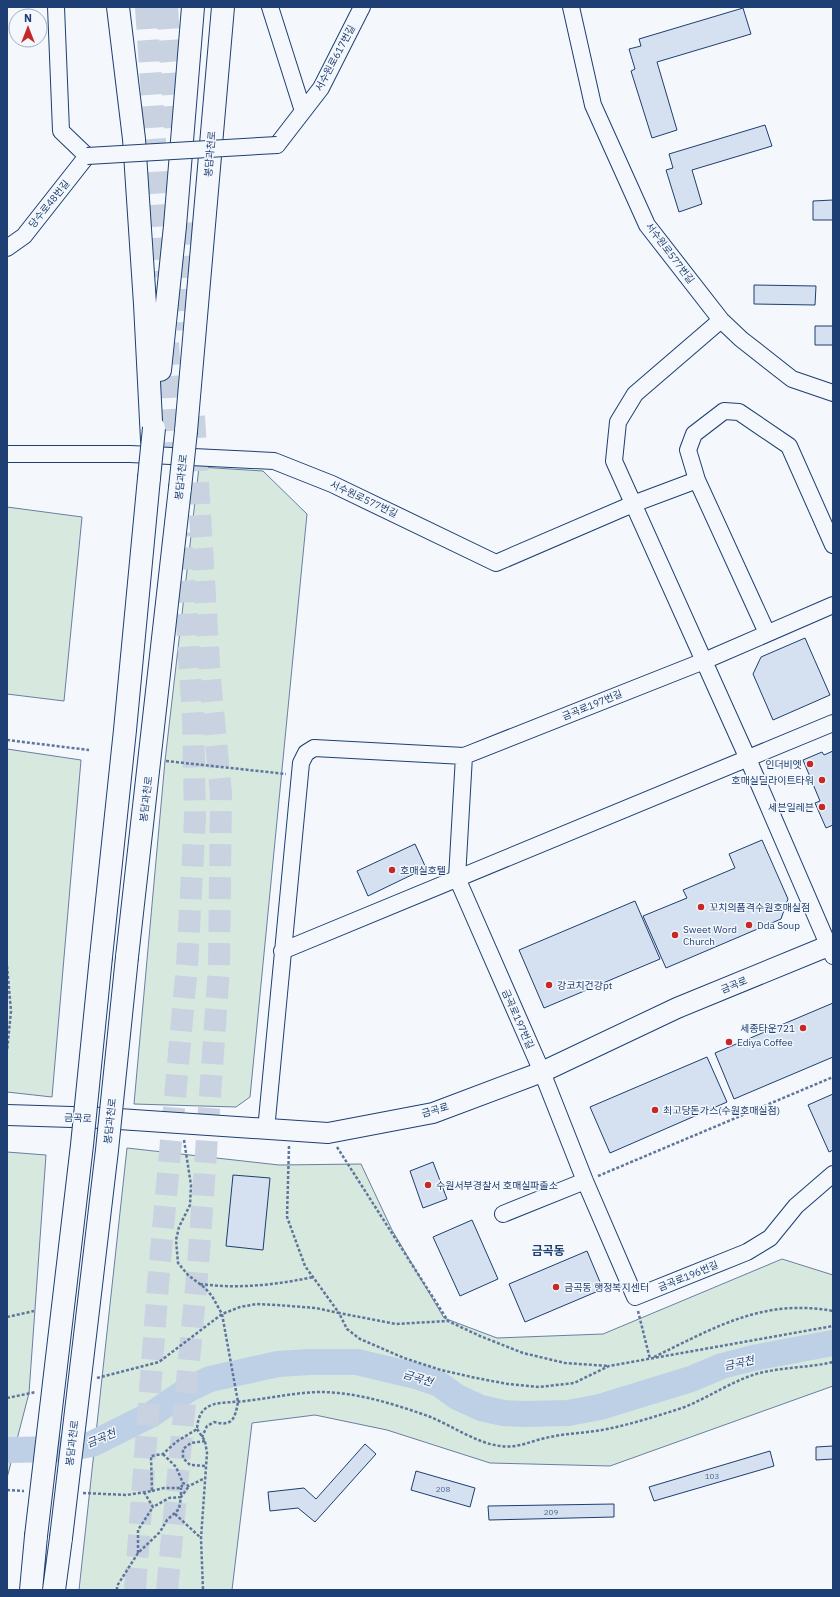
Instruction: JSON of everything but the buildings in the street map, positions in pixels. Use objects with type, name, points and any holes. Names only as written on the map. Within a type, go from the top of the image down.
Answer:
[{"type":"highway","points":[[118,7],[134,139],[153,434]]},
{"type":"highway","points":[[30,1590],[82,1145],[125,730],[153,434],[175,226],[192,7]]},
{"type":"highway","name":"봉담과천로","points":[[54,1590],[106,1158],[180,488],[223,7]]},
{"type":"main road","name":"금곡로","points":[[7,1115],[104,1118],[328,1133],[433,1112],[542,1072],[677,1008],[832,949]]},
{"type":"street","points":[[56,7],[61,131],[87,156]]},
{"type":"street","points":[[270,7],[303,111]]},
{"type":"street","name":"서수원로617번길","points":[[87,156],[277,145],[321,88],[362,7]]},
{"type":"street","name":"서수원로577번길","points":[[571,7],[593,105],[648,225],[722,320],[741,339],[792,378],[833,393]]},
{"type":"street","name":"당수로48번길","points":[[7,248],[24,236],[87,156]]},
{"type":"street","points":[[722,320],[635,394],[618,422],[614,461],[832,949]]},
{"type":"street","points":[[768,633],[697,480],[688,450],[694,434],[724,411],[739,412],[789,446],[833,545]]},
{"type":"street","name":"서수원로577번길","points":[[7,454],[130,454],[274,461],[332,484],[496,563],[633,504],[697,480]]},
{"type":"street","name":"금곡로197번길","points":[[542,1072],[457,878],[464,756],[704,661],[833,605]]},
{"type":"street","points":[[282,951],[833,723]]},
{"type":"street","points":[[266,1130],[301,763],[306,753],[314,748],[464,756]]},
{"type":"street","points":[[542,1072],[585,1181],[635,1297]]},
{"type":"street","name":"금곡로196번길","points":[[635,1297],[747,1252],[770,1238],[796,1206],[833,1174]]},
{"type":"street","points":[[503,1214],[585,1181]]},
{"type":"path","points":[[7,740],[89,750]]},
{"type":"path","points":[[165,761],[300,776]]},
{"type":"path","points":[[7,966],[11,1011],[7,1051]]},
{"type":"path","points":[[585,1181],[833,1077]]},
{"type":"path","points":[[182,1124],[191,1185],[190,1205],[179,1227],[176,1240],[178,1263],[188,1275],[212,1296],[222,1314],[238,1402],[235,1416],[229,1423],[222,1424],[214,1422],[207,1426],[202,1437]]},
{"type":"path","points":[[290,1131],[287,1217],[305,1266],[339,1312],[347,1330],[360,1339],[404,1358],[441,1370],[508,1384],[557,1386],[574,1383],[609,1366]]},
{"type":"path","points":[[328,1133],[448,1321]]},
{"type":"path","points":[[200,1284],[217,1286],[250,1286],[313,1277]]},
{"type":"path","points":[[635,1297],[650,1359]]},
{"type":"path","points":[[95,1379],[159,1362],[222,1314],[240,1307],[257,1304],[316,1308],[396,1324],[448,1321],[480,1336],[523,1353],[565,1363],[609,1366],[833,1326]]},
{"type":"path","points":[[650,1359],[714,1328],[751,1314],[771,1309],[792,1308],[833,1311]]},
{"type":"path","points":[[7,1318],[34,1311]]},
{"type":"path","points":[[203,1590],[201,1538],[207,1453],[204,1441],[198,1429],[198,1419],[204,1409],[216,1402],[238,1402],[320,1392],[367,1397],[434,1418],[487,1443],[512,1447],[550,1437],[607,1429],[648,1419],[684,1407],[719,1391],[738,1380],[758,1373],[833,1362]]},
{"type":"path","points":[[7,1398],[36,1392]]},
{"type":"path","points":[[152,1491],[151,1456],[163,1454],[176,1442],[198,1429]]},
{"type":"path","points":[[204,1441],[191,1443],[183,1449],[183,1458],[190,1465],[206,1466]]},
{"type":"path","points":[[163,1454],[176,1467],[183,1483],[190,1486]]},
{"type":"path","points":[[138,1553],[138,1530],[153,1507],[169,1498],[181,1497],[190,1486],[205,1478]]},
{"type":"path","points":[[117,1590],[117,1586],[138,1553],[160,1532],[167,1520],[179,1509],[181,1488],[183,1483]]},
{"type":"path","points":[[79,1493],[127,1495],[164,1488],[181,1488]]},
{"type":"path","points":[[7,1490],[31,1491]]},
{"type":"path","points":[[144,1492],[153,1507]]},
{"type":"path","points":[[175,1514],[201,1538]]},
{"type":"shaded area","points":[[199,467],[263,471],[307,514],[250,1097],[236,1107],[134,1104],[165,761]]},
{"type":"shaded area","points":[[7,507],[82,517],[64,701],[7,694]]},
{"type":"shaded area","points":[[7,749],[81,760],[52,1097],[7,1092]]},
{"type":"shaded area","points":[[127,1148],[279,1165],[361,1164],[392,1230],[444,1318],[497,1338],[603,1334],[782,1259],[833,1275],[833,1386],[610,1466],[490,1463],[387,1430],[315,1415],[252,1423],[232,1590],[79,1590]]},
{"type":"shaded area","points":[[7,1152],[46,1155],[29,1393],[7,1478]]},
{"type":"waterway","name":"금곡천","points":[[7,1450],[65,1449],[92,1444],[152,1414],[189,1389],[210,1379],[278,1364],[309,1362],[357,1362],[416,1376],[439,1384],[457,1397],[481,1408],[503,1413],[568,1413],[600,1407],[691,1379],[722,1366],[753,1358],[833,1343]]},
{"type":"tunnel","points":[[146,7],[164,277]]},
{"type":"tunnel","points":[[167,7],[176,137]]},
{"type":"tunnel","points":[[181,223],[188,330]]},
{"type":"tunnel","points":[[168,343],[176,467]]},
{"type":"tunnel","points":[[167,1590],[198,1266],[219,968],[221,794],[210,679],[194,416]]},
{"type":"tunnel","points":[[135,1590],[158,1284],[187,965],[195,818],[193,718],[181,533]]},
{"type":"place","name":"인더비엣","points":[[810,764]]},
{"type":"place","name":"호매실딜라이트타워","points":[[822,780]]},
{"type":"place","name":"세븐일레븐","points":[[822,807]]},
{"type":"place","name":"호매실호텔","points":[[392,870]]},
{"type":"place","name":"꼬치의품격수원호매실점","points":[[701,907]]},
{"type":"place","name":"Dda Soup","points":[[749,925]]},
{"type":"place","name":"Sweet Word Church","points":[[675,935]]},
{"type":"place","name":"강코치건강pt","points":[[549,985]]},
{"type":"place","name":"세종타운721","points":[[803,1028]]},
{"type":"place","name":"Ediya Coffee","points":[[729,1042]]},
{"type":"place","name":"최고당돈가스(수원호매실점)","points":[[655,1110]]},
{"type":"place","name":"수원서부경찰서 호매실파출소","points":[[428,1185]]},
{"type":"place","name":"금곡동 행정복지센터","points":[[556,1287]]},
{"type":"district","name":"금곡동","points":[[548,1250]]}]
